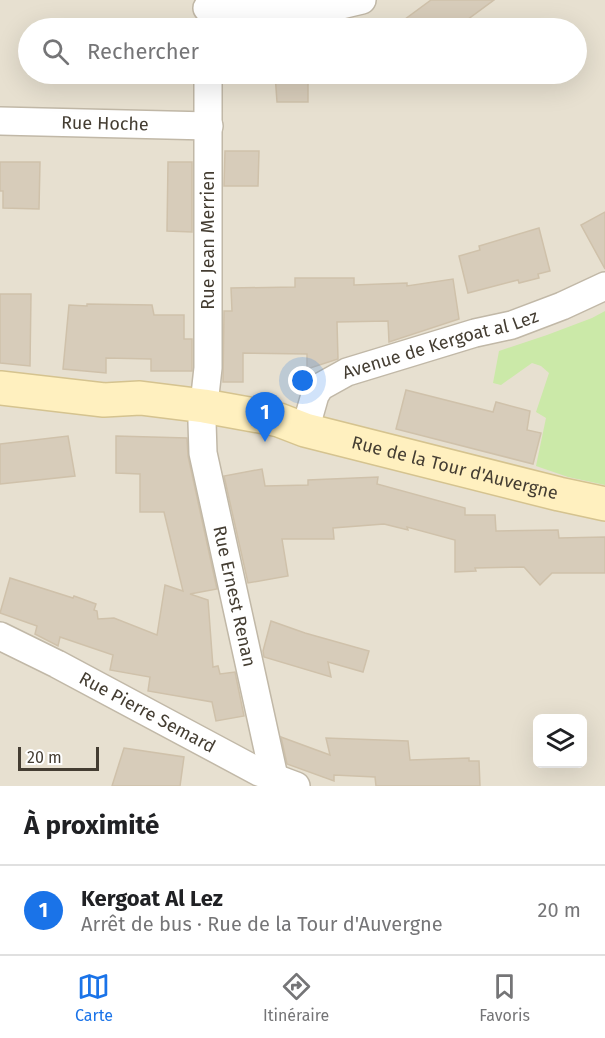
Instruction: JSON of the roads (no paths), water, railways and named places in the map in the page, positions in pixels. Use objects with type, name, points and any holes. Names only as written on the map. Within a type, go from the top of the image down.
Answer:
[{"type":"street","points":[[207,12],[318,7],[362,0]]},
{"type":"street","name":"Rue Jean Merrien","points":[[203,414],[208,368],[208,84]]},
{"type":"street","name":"Rue Hoche","points":[[0,121],[208,126]]},
{"type":"street","name":"Avenue de Kergoat al Lez","points":[[305,430],[315,395],[320,387],[347,372],[476,333],[512,325],[562,306],[605,286]]},
{"type":"street","name":"Rue de la Tour d'Auvergne","points":[[0,388],[104,400],[135,411],[203,414],[271,430],[305,430],[605,504]]},
{"type":"street","name":"Rue Ernest Renan","points":[[203,414],[203,453],[282,784]]},
{"type":"street","name":"Rue Pierre Semard","points":[[0,636],[282,784]]},
{"type":"place","name":"Kergoat Al Lez","points":[[265,442]]}]
